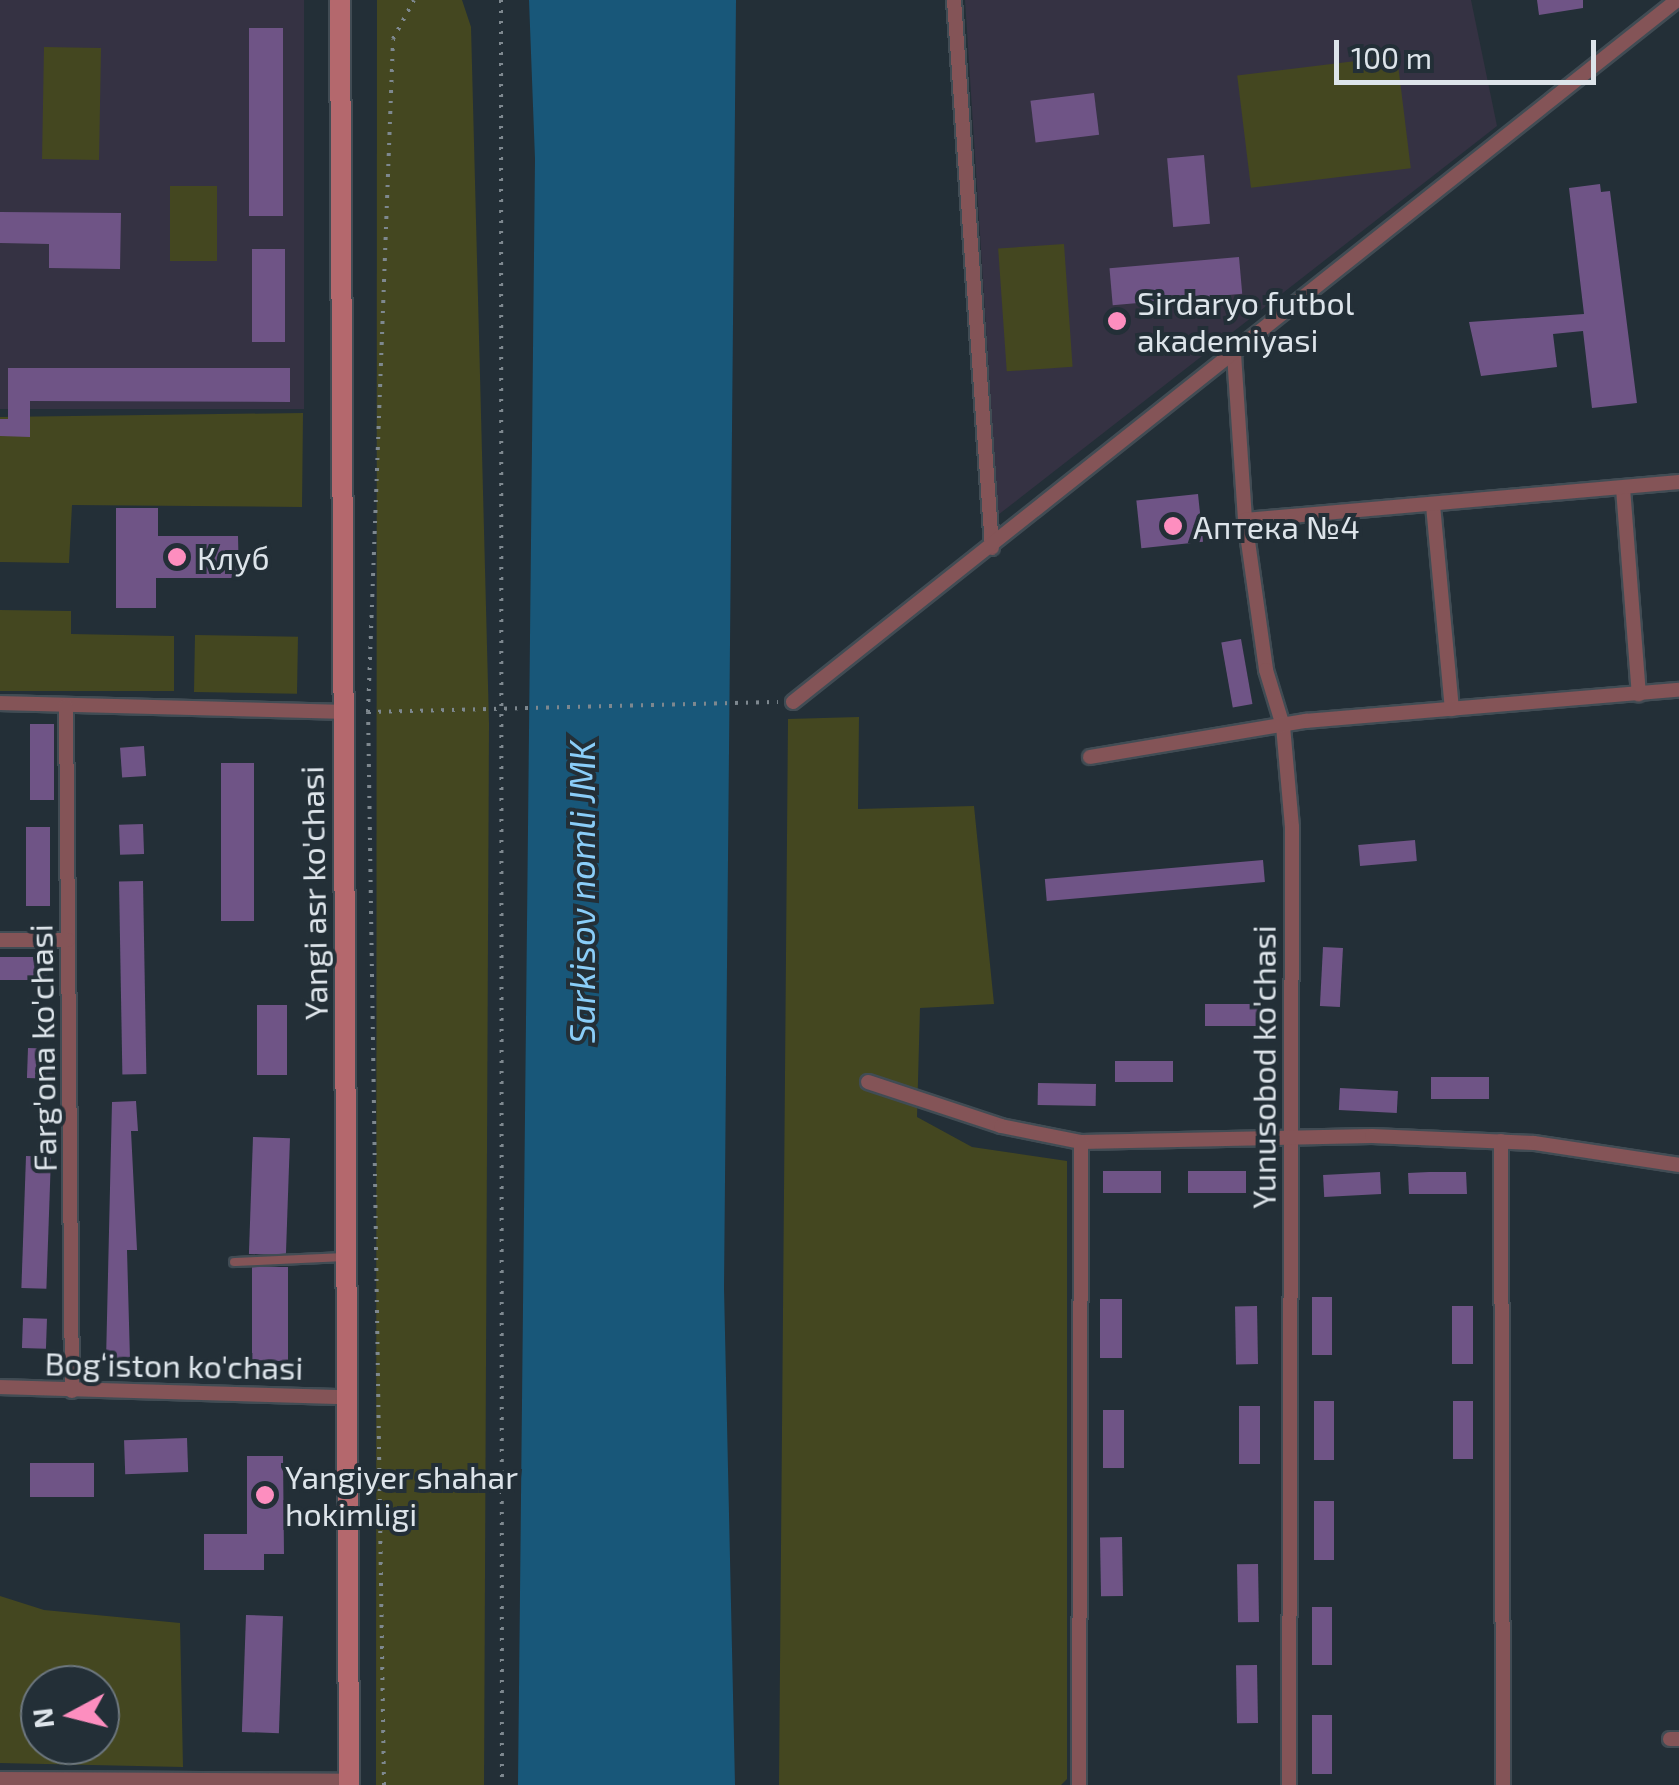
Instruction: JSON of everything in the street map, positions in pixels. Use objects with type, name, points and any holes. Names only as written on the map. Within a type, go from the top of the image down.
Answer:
[{"type":"street","name":"Yangi asr ko'chasi","points":[[340,0],[349,1783]]},
{"type":"street","points":[[954,0],[992,548]]},
{"type":"street","points":[[793,702],[992,548],[1677,0]]},
{"type":"street","name":"Yunusobod ko'chasi","points":[[1234,354],[1245,520],[1266,670],[1283,726],[1292,827],[1289,1785]]},
{"type":"street","points":[[1245,520],[1679,482]]},
{"type":"street","points":[[1623,488],[1639,694]]},
{"type":"street","points":[[1433,504],[1452,709]]},
{"type":"street","points":[[1090,757],[1283,726],[1679,690]]},
{"type":"street","points":[[0,703],[341,712]]},
{"type":"street","name":"Farg'ona ko'chasi","points":[[66,706],[72,1391]]},
{"type":"street","points":[[0,940],[68,940]]},
{"type":"street","points":[[868,1082],[1001,1126],[1080,1142],[1293,1138],[1501,1142],[1679,1165]]},
{"type":"street","points":[[1078,1785],[1080,1142]]},
{"type":"street","points":[[1501,1142],[1503,1785]]},
{"type":"street","name":"Bog‘iston ko'chasi","points":[[0,1387],[347,1396]]},
{"type":"street","points":[[0,1778],[349,1783]]},
{"type":"lane","points":[[234,1262],[346,1257]]},
{"type":"path","points":[[384,1785],[368,712],[394,39],[414,0]]},
{"type":"path","points":[[502,0],[502,1785]]},
{"type":"path","points":[[341,712],[793,702]]},
{"type":"shaded area","points":[[0,0],[304,0],[304,409],[0,409]]},
{"type":"shaded area","name":"Sirdaryo futbol akademiyasi","points":[[965,0],[1471,0],[1497,126],[998,515]]},
{"type":"green space","points":[[377,0],[462,0],[471,27],[489,724],[484,1785],[376,1785]]},
{"type":"green space","points":[[44,47],[101,48],[99,160],[42,159]]},
{"type":"green space","points":[[1397,56],[1411,168],[1251,188],[1237,76]]},
{"type":"green space","points":[[170,186],[217,186],[217,261],[170,261]]},
{"type":"green space","points":[[1064,244],[1073,367],[1007,371],[998,249]]},
{"type":"green space","points":[[303,413],[302,507],[72,505],[69,563],[0,562],[0,417]]},
{"type":"green space","points":[[0,610],[71,611],[71,634],[174,636],[174,691],[0,691]]},
{"type":"green space","points":[[195,635],[298,637],[297,694],[194,692]]},
{"type":"green space","points":[[859,717],[858,809],[974,806],[994,1004],[920,1008],[917,1117],[972,1147],[1067,1161],[1067,1779],[1061,1785],[779,1785],[788,719]]},
{"type":"green space","points":[[0,1596],[44,1610],[180,1623],[183,1767],[92,1765],[120,1765],[120,1665],[20,1665],[20,1763],[0,1763]]},
{"type":"water","name":"Sarkisov nomli JMK","points":[[529,0],[736,0],[724,1288],[735,1785],[518,1785],[535,159]]},
{"type":"building","points":[[1537,0],[1583,0],[1583,8],[1539,15]]},
{"type":"building","points":[[249,28],[283,28],[283,216],[249,216]]},
{"type":"building","points":[[1094,93],[1099,135],[1036,142],[1030,101]]},
{"type":"building","points":[[1204,155],[1210,224],[1173,227],[1167,158]]},
{"type":"building","points":[[1600,184],[1601,192],[1610,191],[1637,403],[1592,408],[1583,331],[1553,334],[1557,367],[1481,376],[1469,322],[1584,314],[1569,188]]},
{"type":"building","points":[[0,212],[121,213],[120,269],[49,268],[49,244],[0,243]]},
{"type":"building","points":[[252,249],[285,249],[285,342],[252,342]]},
{"type":"building","points":[[1239,257],[1242,294],[1113,305],[1109,268]]},
{"type":"building","points":[[8,368],[290,368],[290,402],[30,401],[30,437],[0,436],[0,419],[8,419]]},
{"type":"building","points":[[1198,494],[1203,542],[1141,548],[1136,500]]},
{"type":"building","name":"Клуб","points":[[116,508],[158,508],[158,536],[238,536],[239,578],[156,578],[156,608],[116,608]]},
{"type":"building","points":[[1241,639],[1252,704],[1233,707],[1221,642]]},
{"type":"building","points":[[30,724],[54,724],[54,800],[30,800]]},
{"type":"building","points":[[144,746],[146,776],[122,778],[120,748]]},
{"type":"building","points":[[221,763],[254,763],[254,921],[221,921]]},
{"type":"building","points":[[143,824],[144,854],[120,855],[119,825]]},
{"type":"building","points":[[26,827],[50,827],[50,906],[26,906]]},
{"type":"building","points":[[1415,840],[1417,861],[1360,866],[1358,845]]},
{"type":"building","points":[[1263,860],[1265,882],[1047,901],[1045,879]]},
{"type":"building","points":[[119,881],[143,881],[146,1074],[122,1074]]},
{"type":"building","points":[[1323,947],[1343,948],[1340,1007],[1320,1006]]},
{"type":"building","points":[[0,957],[47,957],[47,980],[0,980]]},
{"type":"building","points":[[1205,1004],[1263,1004],[1263,1026],[1205,1026]]},
{"type":"building","points":[[257,1005],[287,1005],[287,1075],[257,1075]]},
{"type":"building","points":[[28,1048],[53,1049],[52,1079],[27,1078]]},
{"type":"building","points":[[1115,1061],[1173,1061],[1173,1082],[1115,1082]]},
{"type":"building","points":[[1431,1077],[1489,1077],[1489,1099],[1431,1099]]},
{"type":"building","points":[[1038,1083],[1096,1084],[1096,1106],[1038,1105]]},
{"type":"building","points":[[1340,1088],[1398,1091],[1397,1113],[1339,1110]]},
{"type":"building","points":[[136,1101],[138,1131],[131,1131],[137,1250],[127,1250],[130,1360],[106,1361],[112,1102]]},
{"type":"building","points":[[253,1137],[290,1138],[286,1255],[249,1254]]},
{"type":"building","points":[[26,1156],[51,1157],[46,1289],[21,1288]]},
{"type":"building","points":[[1103,1171],[1161,1171],[1161,1193],[1103,1193]]},
{"type":"building","points":[[1188,1171],[1246,1171],[1246,1193],[1188,1193]]},
{"type":"building","points":[[1380,1172],[1381,1194],[1324,1197],[1323,1175]]},
{"type":"building","points":[[1466,1172],[1467,1194],[1409,1194],[1408,1173]]},
{"type":"building","points":[[252,1267],[288,1267],[288,1361],[252,1361]]},
{"type":"building","points":[[1312,1297],[1332,1297],[1332,1355],[1312,1355]]},
{"type":"building","points":[[1100,1299],[1122,1299],[1122,1358],[1100,1358]]},
{"type":"building","points":[[1235,1306],[1257,1306],[1258,1364],[1236,1364]]},
{"type":"building","points":[[1452,1306],[1473,1306],[1473,1364],[1452,1364]]},
{"type":"building","points":[[23,1318],[47,1319],[46,1349],[22,1348]]},
{"type":"building","points":[[1314,1401],[1334,1401],[1334,1460],[1314,1460]]},
{"type":"building","points":[[1453,1401],[1473,1401],[1473,1459],[1453,1459]]},
{"type":"building","points":[[1239,1406],[1260,1406],[1260,1464],[1239,1464]]},
{"type":"building","points":[[1103,1410],[1124,1410],[1124,1468],[1103,1468]]},
{"type":"building","points":[[187,1438],[188,1472],[125,1474],[124,1440]]},
{"type":"building","name":"Yangiyer shahar hokimligi","points":[[247,1456],[283,1456],[284,1554],[264,1554],[264,1570],[204,1570],[204,1534],[247,1534]]},
{"type":"building","points":[[30,1463],[94,1463],[94,1497],[30,1497]]},
{"type":"building","points":[[1314,1501],[1334,1501],[1334,1560],[1314,1560]]},
{"type":"building","points":[[1100,1537],[1122,1537],[1123,1596],[1101,1596]]},
{"type":"building","points":[[1237,1564],[1258,1564],[1259,1622],[1238,1622]]},
{"type":"building","points":[[1312,1607],[1332,1607],[1332,1665],[1312,1665]]},
{"type":"building","points":[[246,1615],[283,1616],[279,1733],[242,1732]]},
{"type":"building","points":[[1236,1665],[1257,1665],[1258,1723],[1237,1723]]},
{"type":"building","points":[[1312,1715],[1332,1715],[1332,1774],[1312,1774]]},
{"type":"place","name":"Sirdaryo futbol akademiyasi","points":[[1117,321]]},
{"type":"place","name":"Аптека №4","points":[[1173,526]]},
{"type":"place","name":"Клуб","points":[[177,557]]},
{"type":"place","name":"Yangiyer shahar hokimligi","points":[[265,1495]]}]
